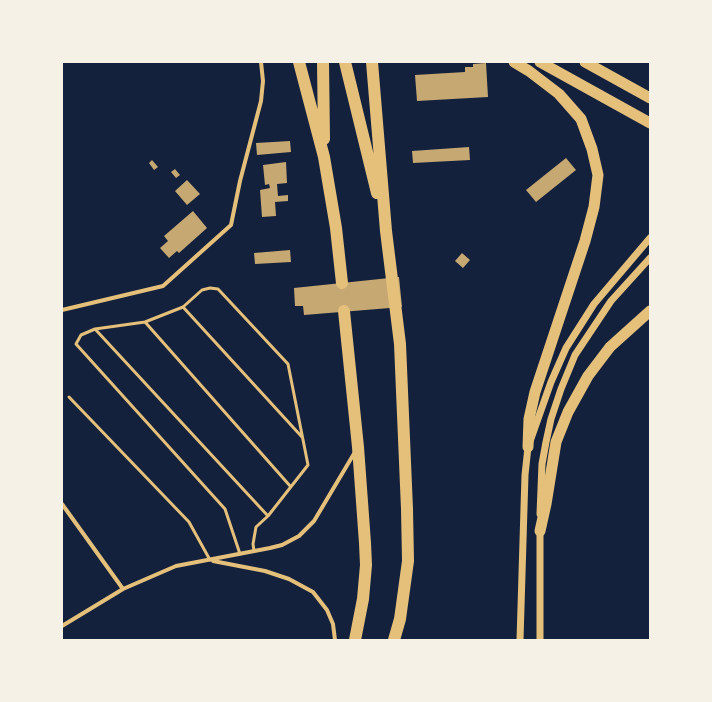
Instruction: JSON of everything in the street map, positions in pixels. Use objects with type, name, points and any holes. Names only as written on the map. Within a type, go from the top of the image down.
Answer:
[{"type":"highway","points":[[299,62],[324,157],[336,228],[342,283]]},
{"type":"highway","points":[[323,62],[324,157]]},
{"type":"highway","points":[[345,62],[386,231]]},
{"type":"highway","points":[[372,62],[386,231],[400,344],[407,509],[408,561],[400,619],[394,640]]},
{"type":"highway","points":[[514,62],[529,71],[559,94],[581,119],[592,149],[598,175],[594,207],[585,241],[535,392],[529,419],[528,447]]},
{"type":"highway","points":[[540,62],[650,123]]},
{"type":"highway","points":[[585,62],[650,98]]},
{"type":"highway","points":[[344,311],[366,543],[363,599],[355,640]]},
{"type":"highway","points":[[540,531],[556,442],[568,412],[588,376],[610,347],[650,311]]},
{"type":"street","points":[[62,310],[163,286],[231,225],[240,181],[261,102],[263,81],[261,62]]},
{"type":"street","points":[[520,640],[524,483],[528,447],[551,382],[566,348],[594,304],[650,238]]},
{"type":"street","points":[[540,640],[540,531],[542,464],[551,419],[575,356],[611,301],[650,258]]},
{"type":"street","points":[[62,626],[123,589],[176,566],[282,545],[299,536],[314,521],[358,447]]},
{"type":"street","points":[[62,504],[123,589]]},
{"type":"street","points":[[210,560],[265,571],[289,579],[313,592],[327,610],[333,624],[335,640]]},
{"type":"lane","points":[[240,554],[225,509],[76,344],[81,334],[95,329],[145,322],[183,307],[202,290],[210,288],[218,289],[288,364],[308,465],[268,516],[256,527],[253,544],[254,551]]},
{"type":"lane","points":[[183,307],[303,437]]},
{"type":"lane","points":[[145,322],[291,487]]},
{"type":"lane","points":[[95,329],[268,516]]},
{"type":"lane","points":[[69,397],[189,522],[210,560]]},
{"type":"building","points":[[486,63],[488,97],[417,101],[415,75],[465,72],[465,67],[473,67],[473,64]]},
{"type":"building","points":[[290,141],[291,152],[257,155],[256,143]]},
{"type":"building","points":[[469,147],[470,160],[413,163],[412,151]]},
{"type":"building","points":[[566,158],[576,170],[536,202],[526,190]]},
{"type":"building","points":[[152,160],[158,167],[154,170],[149,163]]},
{"type":"building","points":[[286,162],[287,183],[277,184],[278,196],[288,195],[288,201],[275,202],[276,216],[262,217],[260,190],[270,188],[269,184],[265,185],[263,165]]},
{"type":"building","points":[[175,169],[180,175],[176,178],[171,172]]},
{"type":"building","points":[[187,180],[200,194],[187,205],[175,191]]},
{"type":"building","points":[[193,211],[207,228],[179,253],[177,251],[169,258],[160,248],[168,241],[164,236]]},
{"type":"building","points":[[290,250],[291,262],[255,264],[254,253]]},
{"type":"building","points":[[462,253],[470,260],[463,268],[455,261]]},
{"type":"building","points":[[399,277],[402,307],[304,315],[303,306],[295,306],[294,288]]}]
